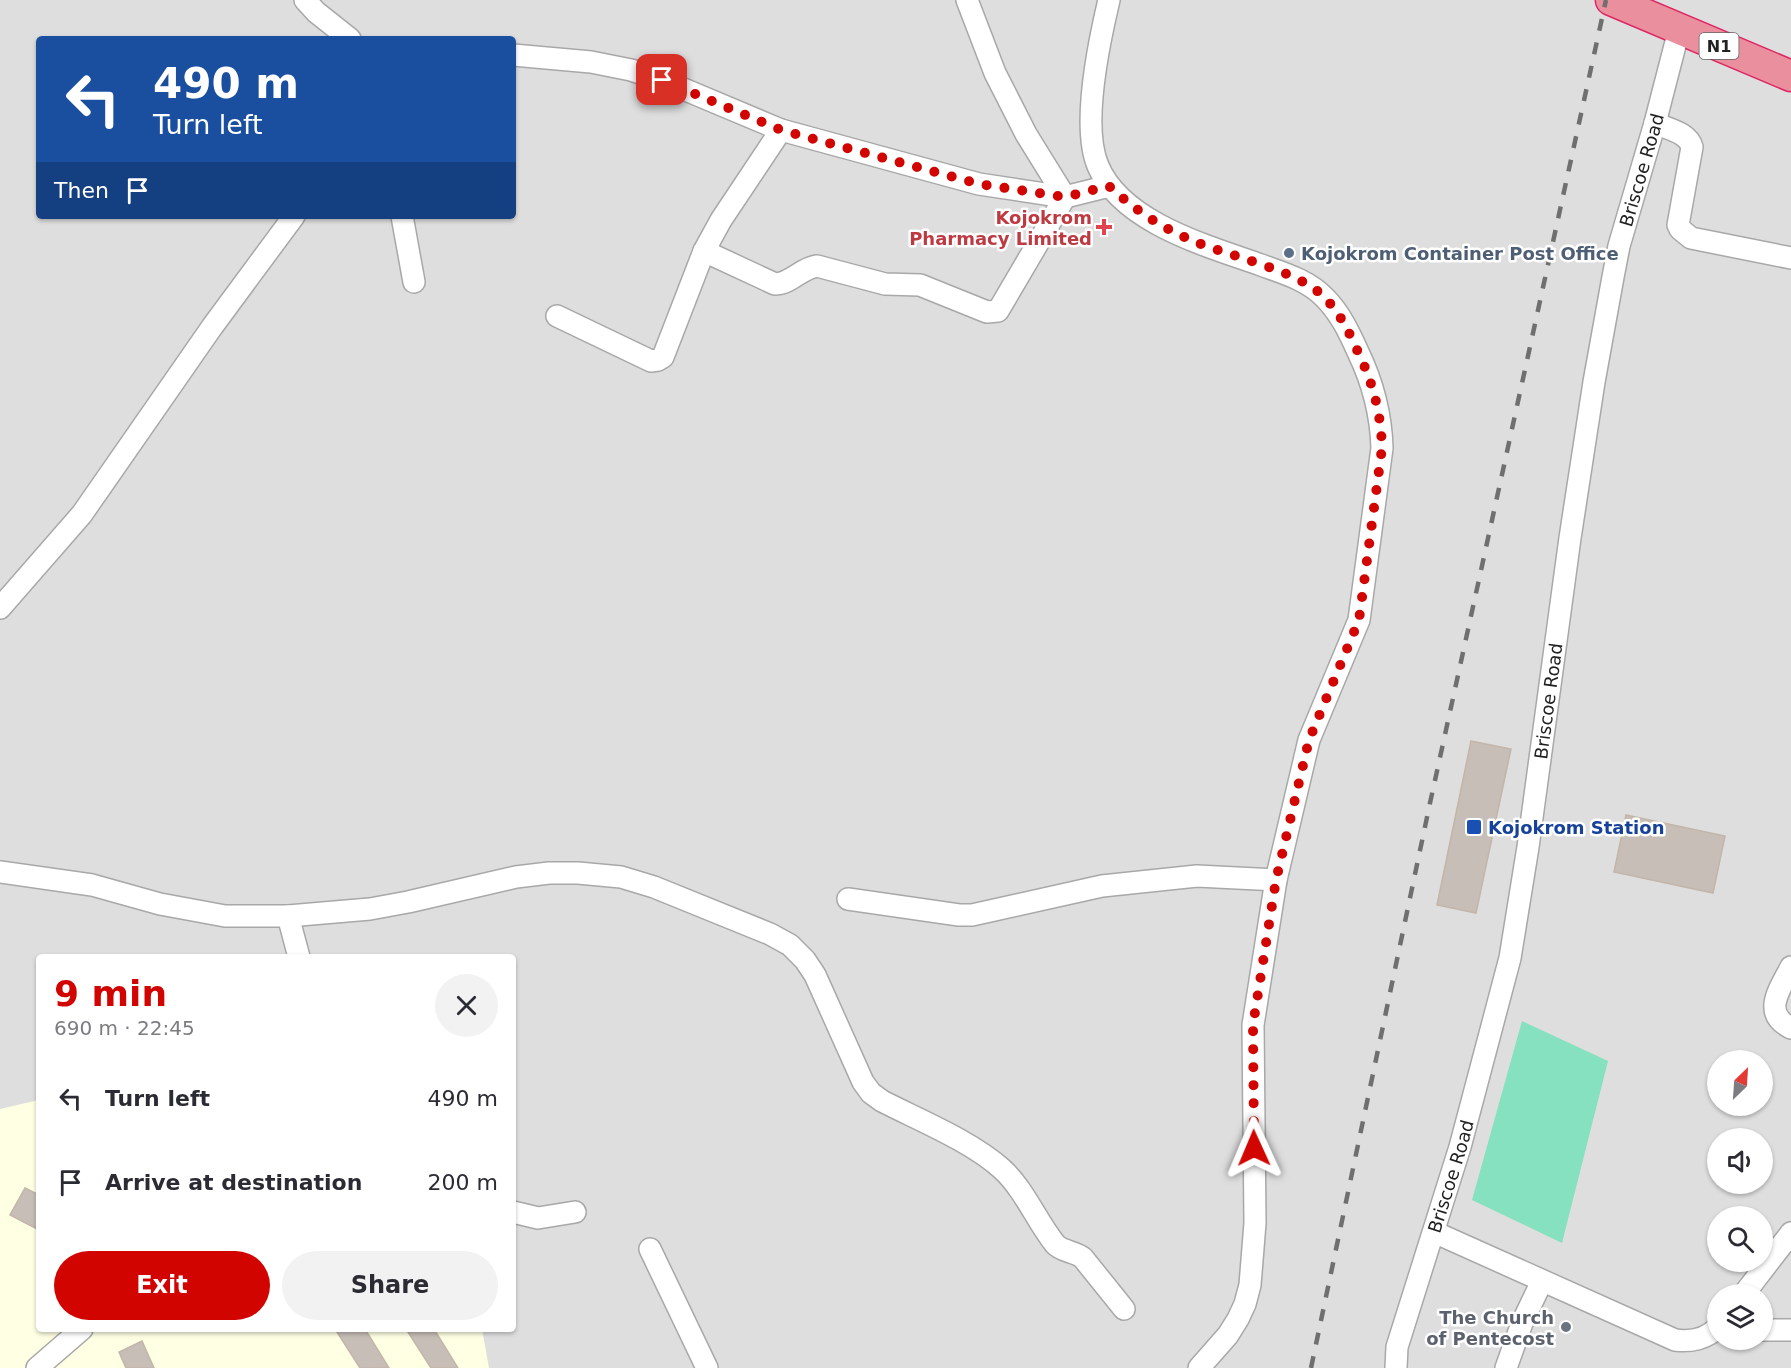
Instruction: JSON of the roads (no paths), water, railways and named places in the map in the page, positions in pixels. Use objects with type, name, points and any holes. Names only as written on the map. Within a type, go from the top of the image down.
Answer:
[{"type":"highway","name":"N1","points":[[1611,0],[1791,76]]},
{"type":"street","points":[[305,0],[316,12],[346,36]]},
{"type":"street","points":[[967,0],[995,73],[1026,134],[1065,197]]},
{"type":"street","points":[[1109,0],[1092,96],[1091,143],[1098,166],[1109,186],[1134,209],[1169,230],[1197,243],[1300,279],[1324,296],[1342,318],[1367,369],[1382,425],[1382,448],[1359,620],[1309,740],[1276,880],[1253,1025],[1254,1224],[1250,1285],[1238,1319],[1228,1335],[1199,1368]]},
{"type":"street","name":"Briscoe Road","points":[[1396,1368],[1397,1347],[1460,1147],[1510,958],[1594,382],[1619,246],[1679,30]]},
{"type":"street","points":[[516,55],[591,62],[631,70],[662,80],[781,130],[979,184],[1065,197],[1109,186]]},
{"type":"street","points":[[1655,123],[1685,136],[1690,140],[1692,147],[1680,214],[1680,229],[1691,238],[1791,258]]},
{"type":"street","points":[[557,316],[651,361],[658,360],[666,352],[704,251],[717,227],[781,130]]},
{"type":"street","points":[[704,251],[774,284],[786,282],[808,268],[817,266],[885,284],[920,285],[993,313],[1002,307],[1065,197]]},
{"type":"street","points":[[0,607],[82,514],[115,470],[212,327],[292,219]]},
{"type":"street","points":[[403,219],[414,282]]},
{"type":"street","points":[[0,872],[108,889],[160,904],[225,916],[288,916],[370,909],[516,877],[549,873],[578,873],[621,878],[654,887],[770,934],[790,945],[805,960],[814,975],[863,1082],[871,1093],[985,1156],[1001,1168],[1012,1180],[1056,1245],[1075,1252],[1083,1258],[1124,1309]]},
{"type":"street","points":[[848,899],[972,915],[1116,884],[1197,876],[1276,880]]},
{"type":"street","points":[[288,916],[298,954]]},
{"type":"street","points":[[1791,967],[1776,996],[1774,1008],[1777,1018],[1791,1028]]},
{"type":"street","points":[[516,1213],[538,1218],[575,1212]]},
{"type":"street","points":[[1434,1232],[1675,1340],[1694,1341],[1707,1334]]},
{"type":"street","points":[[1752,1284],[1791,1233]]},
{"type":"street","points":[[650,1249],[707,1368]]},
{"type":"street","points":[[1506,1368],[1521,1323],[1542,1281]]},
{"type":"street","points":[[1773,1329],[1791,1330]]},
{"type":"street","points":[[37,1368],[79,1332]]},
{"type":"railway","points":[[1311,1368],[1430,803],[1606,0]]},
{"type":"place","name":"Kojokrom Pharmacy Limited","points":[[1104,227]]},
{"type":"place","name":"Kojokrom Container Post Office","points":[[1289,253]]},
{"type":"place","name":"Kojokrom Station","points":[[1474,827]]},
{"type":"place","name":"The Church of Pentecost","points":[[1566,1327]]}]
